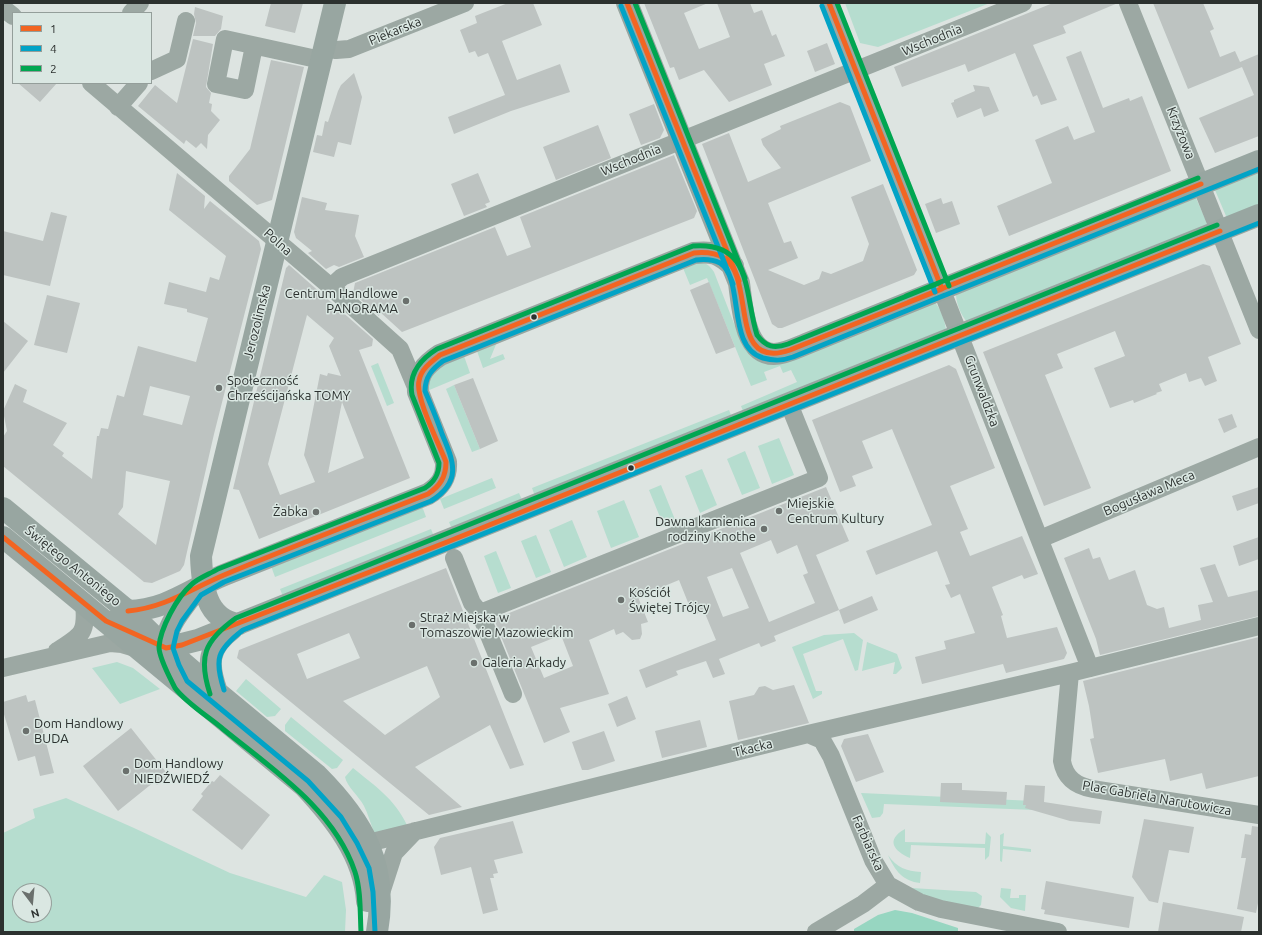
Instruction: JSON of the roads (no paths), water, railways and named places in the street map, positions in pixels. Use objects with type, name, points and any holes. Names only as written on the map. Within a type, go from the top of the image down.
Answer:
[{"type":"street","points":[[132,12],[140,3]]},
{"type":"street","name":"Jerozolimska","points":[[239,624],[223,620],[214,612],[208,602],[200,587],[201,556],[335,3]]},
{"type":"street","name":"Piekarska","points":[[322,54],[336,50],[349,49],[465,3]]},
{"type":"street","points":[[627,3],[733,266],[739,283],[745,322],[752,341],[760,350],[773,354],[785,352],[806,344],[1259,161]]},
{"type":"street","name":"Grunwaldzka","points":[[828,3],[942,289],[1090,668]]},
{"type":"street","name":"Wschodnia","points":[[331,287],[342,277],[1023,3]]},
{"type":"street","name":"Krzyżowa","points":[[1128,3],[1259,330]]},
{"type":"street","points":[[3,8],[12,15]]},
{"type":"street","points":[[152,70],[177,58],[186,21]]},
{"type":"street","points":[[254,46],[322,54]]},
{"type":"street","name":"Polna","points":[[92,84],[331,287],[400,349],[418,392]]},
{"type":"street","points":[[118,107],[138,84]]},
{"type":"street","points":[[106,621],[166,648],[198,640],[1259,215]]},
{"type":"street","points":[[128,610],[141,610],[160,606],[200,587],[428,494],[439,487],[446,470],[446,462],[418,392],[418,380],[422,369],[440,355],[694,253],[709,252],[722,256],[733,266]]},
{"type":"street","points":[[480,613],[819,478],[789,404]]},
{"type":"street","name":"Bogusława Meca","points":[[1040,539],[1259,447]]},
{"type":"street","name":"Świętego Antoniego","points":[[3,508],[128,610],[166,648],[317,775],[338,796],[352,815],[368,843],[377,866],[380,893],[377,932]]},
{"type":"street","name":"Świętego Antoniego","points":[[3,537],[84,602],[181,685],[304,786],[335,821],[351,847],[362,870],[366,892],[368,932]]},
{"type":"street","points":[[454,558],[472,603],[480,613],[513,694]]},
{"type":"street","points":[[181,685],[166,648],[170,629],[176,617],[200,587]]},
{"type":"street","points":[[48,657],[78,639],[85,627],[84,602]]},
{"type":"street","points":[[217,692],[211,675],[210,661],[212,651],[220,638],[239,624]]},
{"type":"street","points":[[1090,668],[1259,626]]},
{"type":"street","points":[[3,668],[110,643],[122,644],[141,650]]},
{"type":"street","name":"Tkacka","points":[[368,843],[808,734],[1090,668]]},
{"type":"street","name":"Plac Gabriela Narutowicza","points":[[1070,673],[1062,761],[1063,770],[1077,785],[1093,789],[1259,815]]},
{"type":"street","name":"Farbiarska","points":[[808,734],[822,740],[831,756],[873,860],[888,885],[919,902],[941,909],[1058,932]]},
{"type":"street","points":[[380,893],[394,853],[416,830]]},
{"type":"street","points":[[816,932],[863,904],[888,885]]},
{"type":"place","name":"Centrum Handlowe PANORAMA","points":[[406,301]]},
{"type":"place","name":"Społeczność Chrześcijańska TOMY","points":[[219,388]]},
{"type":"place","name":"Miejskie Centrum Kultury","points":[[779,511]]},
{"type":"place","name":"Żabka","points":[[316,512]]},
{"type":"place","name":"Dawna kamienica rodziny Knothe","points":[[764,529]]},
{"type":"place","name":"Kościół Świętej Trójcy","points":[[621,600]]},
{"type":"place","name":"Straż Miejska w Tomaszowie Mazowieckim","points":[[412,625]]},
{"type":"place","name":"Galeria Arkady","points":[[474,663]]},
{"type":"place","name":"Dom Handlowy BUDA","points":[[26,731]]},
{"type":"place","name":"Dom Handlowy NIEDŹWIEDŹ","points":[[126,771]]}]
